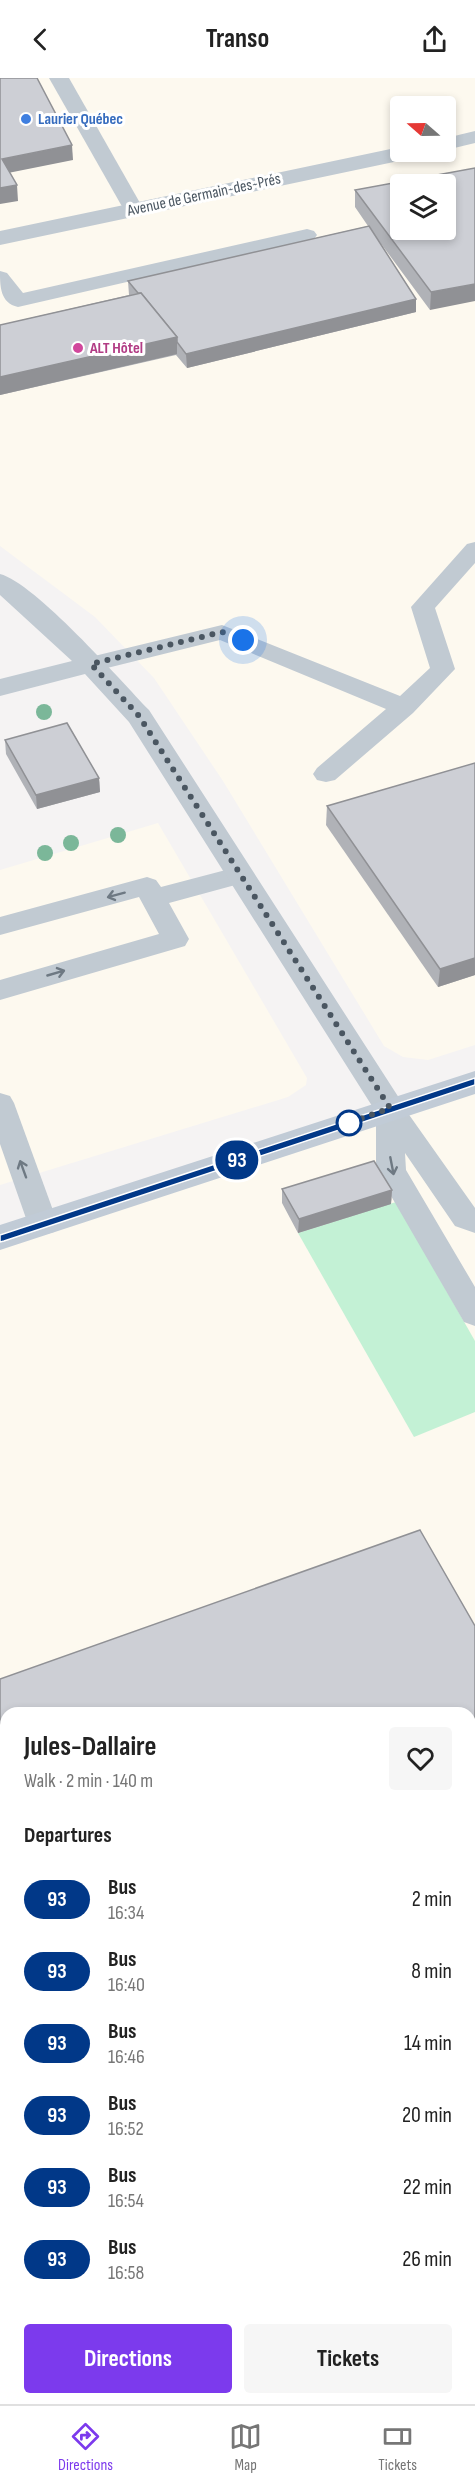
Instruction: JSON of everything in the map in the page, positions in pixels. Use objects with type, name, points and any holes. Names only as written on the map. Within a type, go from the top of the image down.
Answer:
[{"type":"main road","points":[[0,1238],[390,1108],[475,1082]]},
{"type":"street","points":[[456,142],[475,137]]},
{"type":"street","name":"Avenue de Germain-des-Prés","points":[[0,238],[390,156]]},
{"type":"street","points":[[0,582],[27,603],[91,664],[139,716],[390,1108]]},
{"type":"street","points":[[0,688],[91,664]]},
{"type":"lane","points":[[59,78],[134,210]]},
{"type":"lane","points":[[0,277],[9,303],[307,235]]},
{"type":"lane","points":[[326,774],[404,707],[443,669],[423,607],[475,549]]},
{"type":"lane","points":[[91,664],[222,632],[404,707]]},
{"type":"lane","points":[[153,898],[241,875]]},
{"type":"lane","points":[[0,926],[147,886],[175,939],[0,990]]},
{"type":"lane","points":[[0,1102],[43,1224]]},
{"type":"lane","points":[[390,1108],[466,1218],[475,1222]]},
{"type":"lane","points":[[390,1108],[390,1170],[475,1314]]},
{"type":"shaded area","points":[[0,78],[475,78],[475,1045],[428,1060],[403,1057],[384,1046],[223,781],[154,678],[95,617],[0,546]]},
{"type":"shaded area","points":[[158,823],[307,1078],[306,1085],[288,1097],[0,1185],[0,870]]},
{"type":"shaded area","points":[[475,1082],[475,1707],[0,1707],[0,1238]]},
{"type":"green space","points":[[396,1202],[475,1341],[475,1412],[414,1437],[298,1233]]},
{"type":"building","name":"Laurier Québec","points":[[0,78],[37,78],[72,145],[2,159],[17,185],[0,188]]},
{"type":"building","points":[[475,168],[475,284],[431,292],[392,240],[456,240],[456,174],[442,174]]},
{"type":"building","points":[[390,184],[390,237],[355,190]]},
{"type":"building","points":[[369,226],[416,299],[186,354],[177,342],[177,337],[141,293],[138,293],[128,281]]},
{"type":"building","points":[[141,293],[177,337],[0,377],[0,325]]},
{"type":"building","points":[[67,723],[99,778],[36,795],[5,740]]},
{"type":"building","points":[[475,763],[475,958],[440,969],[327,806]]},
{"type":"building","points":[[374,1161],[392,1190],[299,1219],[282,1189]]},
{"type":"building","points":[[420,1530],[475,1626],[475,1707],[0,1707],[0,1679]]},
{"type":"bus line","name":"93","points":[[0,1238],[390,1108],[475,1082]]},
{"type":"place","name":"Laurier Québec","points":[[26,119]]},
{"type":"place","name":"ALT Hôtel","points":[[78,348]]},
{"type":"route","points":[[243,640],[222,632],[91,664],[139,716],[390,1108],[349,1123]]}]
